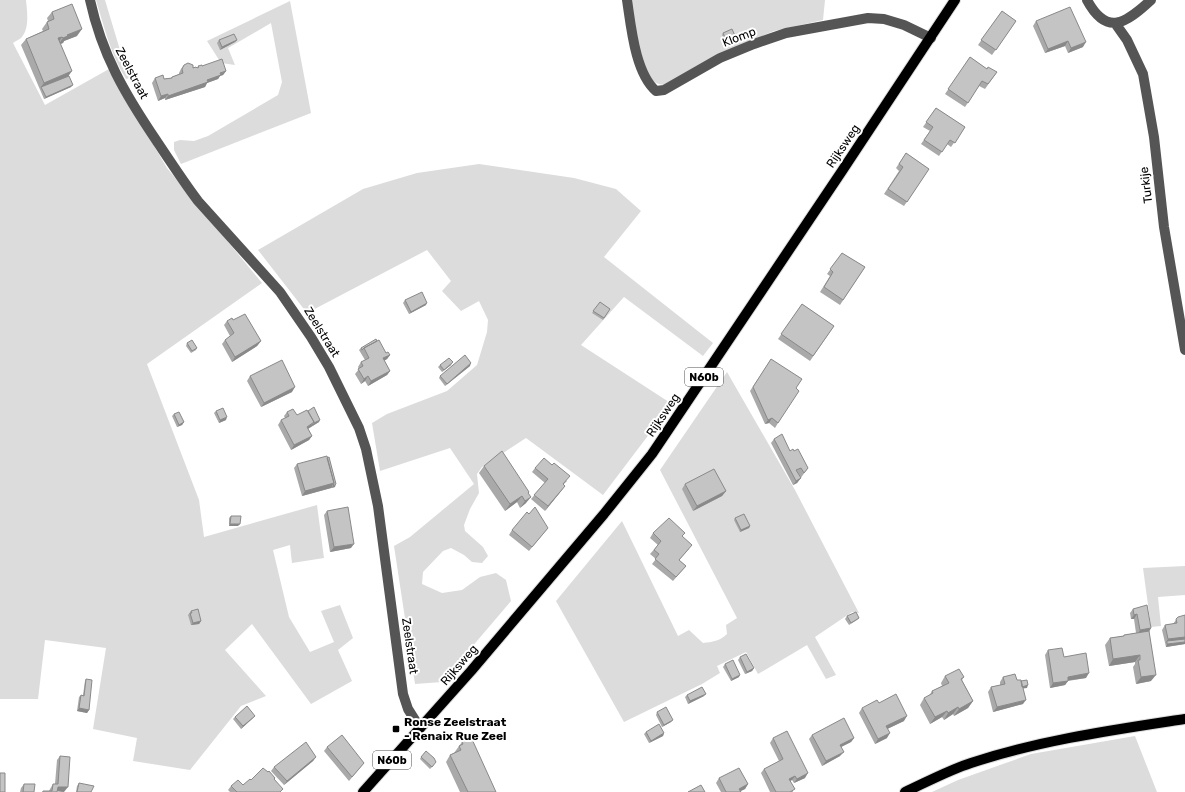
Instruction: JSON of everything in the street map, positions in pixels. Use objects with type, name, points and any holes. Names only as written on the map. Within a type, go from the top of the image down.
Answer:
[{"type":"main road","name":"Rijksweg","points":[[363,792],[476,665],[599,520],[652,454],[955,0]]},
{"type":"main road","points":[[905,792],[956,769],[998,754],[1050,741],[1185,720]]},
{"type":"street","name":"Zeelstraat","points":[[90,0],[95,24],[105,50],[129,98],[186,186],[280,292],[298,316],[328,366],[357,424],[366,449],[378,506],[403,694],[408,709],[420,728]]},
{"type":"street","name":"Klomp","points":[[627,0],[635,47],[644,76],[650,86],[656,91],[664,90],[720,58],[754,44],[786,34],[823,26],[868,18],[904,25],[931,38]]},
{"type":"street","points":[[1087,0],[1098,17],[1104,21],[1115,23],[1124,21],[1151,0]]},
{"type":"street","name":"Turkije","points":[[1115,23],[1127,40],[1143,74],[1154,137],[1166,234],[1185,350]]},
{"type":"shaded area","points":[[0,0],[26,0],[26,30],[21,38],[13,43],[45,105],[109,69],[167,168],[262,283],[147,364],[199,500],[204,537],[317,505],[324,558],[292,563],[290,545],[273,550],[289,617],[310,652],[334,642],[321,611],[340,605],[353,638],[338,650],[352,681],[311,704],[252,624],[225,650],[266,696],[241,706],[190,770],[133,761],[137,738],[93,729],[106,648],[45,640],[38,699],[0,699]]},
{"type":"shaded area","points":[[96,0],[105,0],[130,78],[126,79],[116,60],[108,41]]},
{"type":"shaded area","points":[[630,0],[825,0],[823,20],[774,31],[738,46],[663,85],[653,80],[643,62],[637,41]]},
{"type":"shaded area","points":[[290,1],[311,113],[181,164],[174,150],[174,142],[180,140],[194,141],[208,136],[278,95],[282,82],[271,23],[228,48],[235,65],[221,63],[207,41]]},
{"type":"shaded area","points":[[479,164],[574,178],[616,189],[641,211],[604,257],[713,343],[703,356],[624,297],[581,345],[672,404],[603,495],[526,438],[482,467],[477,474],[479,493],[470,509],[464,525],[465,531],[483,547],[488,556],[482,563],[472,562],[464,555],[451,548],[443,551],[423,572],[422,584],[442,593],[462,590],[480,577],[496,573],[506,580],[511,601],[442,682],[415,684],[394,546],[410,537],[474,484],[450,448],[380,471],[372,423],[387,414],[447,391],[477,365],[487,332],[488,320],[479,301],[461,311],[442,291],[451,281],[427,250],[307,313],[258,250],[363,189],[417,173]]},
{"type":"shaded area","points":[[727,372],[795,490],[859,613],[852,612],[815,637],[836,675],[826,679],[807,645],[758,674],[746,652],[717,666],[720,673],[702,684],[624,722],[556,601],[622,521],[678,636],[689,630],[703,643],[719,640],[727,634],[726,625],[737,618],[660,470]]},
{"type":"shaded area","points":[[1185,566],[1185,595],[1158,597],[1161,626],[1151,627],[1143,568]]},
{"type":"shaded area","points":[[1135,736],[1157,792],[932,792],[958,780],[1031,754]]},
{"type":"building","points":[[72,4],[82,29],[63,38],[58,38],[72,71],[44,83],[26,39],[49,29],[47,22],[54,19],[52,12]]},
{"type":"building","points":[[1070,7],[1086,42],[1071,48],[1068,41],[1048,49],[1036,21]]},
{"type":"building","points":[[1002,11],[1016,21],[996,50],[981,40]]},
{"type":"building","points":[[732,29],[736,38],[727,42],[723,33]]},
{"type":"building","points":[[234,34],[237,40],[222,47],[219,40]]},
{"type":"building","points":[[970,57],[987,69],[988,67],[997,72],[988,84],[982,81],[968,103],[948,89]]},
{"type":"building","points":[[222,59],[226,71],[220,73],[221,75],[207,80],[208,82],[168,96],[168,94],[161,96],[155,78],[163,75],[164,79],[172,78],[183,73],[182,69],[184,65],[188,63],[193,65],[193,68],[197,68],[199,67],[198,66]]},
{"type":"building","points":[[69,76],[73,85],[46,97],[41,87]]},
{"type":"building","points":[[936,108],[965,127],[955,143],[950,140],[942,152],[924,140],[933,127],[926,122]]},
{"type":"building","points":[[906,153],[929,169],[907,202],[888,189],[903,167],[899,164]]},
{"type":"building","points":[[842,253],[865,267],[843,300],[824,287],[833,272],[830,269]]},
{"type":"building","points":[[422,292],[427,303],[411,312],[405,300]]},
{"type":"building","points":[[600,302],[610,309],[604,318],[593,311]]},
{"type":"building","points":[[802,304],[834,326],[813,356],[781,334]]},
{"type":"building","points":[[245,314],[261,341],[235,357],[225,340],[234,333],[227,321],[232,318],[233,320]]},
{"type":"building","points":[[376,339],[377,341],[362,350],[361,348]]},
{"type":"building","points":[[192,340],[197,348],[192,351],[187,343]]},
{"type":"building","points":[[379,340],[386,353],[388,352],[390,355],[383,358],[390,371],[371,381],[368,376],[364,379],[358,369],[363,366],[361,362],[369,358],[364,348]]},
{"type":"building","points":[[465,355],[471,363],[447,384],[440,376]]},
{"type":"building","points":[[449,358],[453,362],[444,370],[440,365]]},
{"type":"building","points":[[771,359],[802,379],[796,388],[799,391],[778,423],[772,418],[768,420],[753,387]]},
{"type":"building","points":[[282,360],[295,387],[264,403],[250,376]]},
{"type":"building","points":[[314,407],[320,420],[314,423],[308,411]]},
{"type":"building","points":[[223,408],[227,417],[220,420],[216,411]]},
{"type":"building","points":[[293,409],[297,415],[307,410],[314,422],[307,427],[312,436],[294,445],[281,420],[289,416],[287,412]]},
{"type":"building","points":[[179,412],[184,422],[179,425],[174,414]]},
{"type":"building","points":[[782,434],[790,451],[793,449],[794,451],[798,449],[808,468],[804,473],[801,468],[796,470],[801,478],[796,481],[774,439]]},
{"type":"building","points":[[502,451],[529,492],[528,493],[531,497],[525,501],[522,496],[510,504],[484,466]]},
{"type":"building","points":[[327,456],[334,483],[305,491],[297,464]]},
{"type":"building","points":[[329,457],[336,484],[333,486],[334,483],[327,458]]},
{"type":"building","points":[[544,458],[552,465],[554,463],[570,476],[563,484],[565,486],[548,506],[534,495],[548,479],[535,468]]},
{"type":"building","points":[[714,469],[726,491],[697,506],[685,484]]},
{"type":"building","points":[[348,507],[354,544],[334,547],[327,511]]},
{"type":"building","points":[[535,507],[548,528],[532,547],[512,530],[527,512],[529,514]]},
{"type":"building","points":[[744,514],[750,526],[741,530],[735,518]]},
{"type":"building","points":[[231,516],[241,516],[240,524],[230,524]]},
{"type":"building","points":[[669,518],[685,533],[682,536],[692,545],[679,560],[686,566],[676,577],[655,559],[659,554],[654,550],[661,541],[653,533]]},
{"type":"building","points":[[1147,605],[1151,628],[1140,630],[1137,614],[1134,615],[1133,609]]},
{"type":"building","points":[[198,609],[201,621],[193,623],[190,613],[192,613],[191,611]]},
{"type":"building","points":[[856,612],[859,618],[851,623],[847,616]]},
{"type":"building","points":[[1185,615],[1185,637],[1168,639],[1165,625],[1177,623],[1176,619],[1178,617]]},
{"type":"building","points":[[1149,631],[1156,675],[1141,677],[1138,660],[1140,660],[1140,655],[1113,659],[1110,638]]},
{"type":"building","points":[[1185,639],[1185,642],[1167,644],[1167,641]]},
{"type":"building","points":[[1062,648],[1064,657],[1086,653],[1089,673],[1068,677],[1068,681],[1053,683],[1048,650]]},
{"type":"building","points":[[746,654],[754,668],[747,672],[740,657]]},
{"type":"building","points":[[733,660],[740,675],[732,679],[725,664]]},
{"type":"building","points":[[959,669],[964,677],[961,679],[973,701],[959,709],[958,707],[948,713],[947,711],[935,717],[924,698],[933,693],[932,691],[949,683],[945,676]]},
{"type":"building","points":[[1015,674],[1017,680],[1021,680],[1026,700],[997,707],[991,687],[1005,684],[1003,677]]},
{"type":"building","points":[[86,679],[92,680],[89,710],[79,708],[81,695],[84,696]]},
{"type":"building","points":[[1027,680],[1028,685],[1022,687],[1021,681]]},
{"type":"building","points":[[702,687],[706,694],[690,701],[687,695]]},
{"type":"building","points":[[896,694],[907,716],[886,726],[890,733],[878,739],[862,708],[877,700],[879,703]]},
{"type":"building","points":[[247,706],[255,716],[243,726],[235,717]]},
{"type":"building","points":[[666,707],[673,720],[664,725],[657,712]]},
{"type":"building","points":[[844,718],[854,738],[840,745],[844,752],[826,761],[812,735]]},
{"type":"building","points":[[659,724],[664,733],[651,741],[646,732]]},
{"type":"building","points":[[787,731],[808,773],[797,779],[795,776],[789,779],[795,789],[790,792],[776,792],[764,769],[783,759],[773,738]]},
{"type":"building","points":[[342,735],[364,763],[352,777],[327,747]]},
{"type":"building","points":[[471,737],[496,792],[468,792],[450,755],[461,750],[459,746],[463,744],[462,742]]},
{"type":"building","points":[[306,742],[316,757],[287,781],[274,767]]},
{"type":"building","points":[[426,751],[434,758],[436,762],[432,767],[421,757]]},
{"type":"building","points":[[60,756],[70,757],[68,787],[58,787],[57,792],[43,792],[52,791],[53,784],[58,784]]},
{"type":"building","points":[[263,768],[268,772],[269,771],[283,789],[280,792],[237,792],[231,786],[238,780],[243,785],[250,779],[251,780]]},
{"type":"building","points":[[739,768],[748,784],[739,789],[741,792],[726,792],[719,778]]},
{"type":"building","points":[[0,773],[5,773],[5,792],[0,792]]},
{"type":"building","points":[[79,783],[94,786],[91,792],[77,792]]},
{"type":"building","points":[[24,784],[35,784],[34,792],[23,792]]},
{"type":"building","points":[[701,785],[705,792],[688,792]]},
{"type":"place","name":"Ronse Zeelstraat - Renaix Rue Zeel","points":[[396,729]]}]
